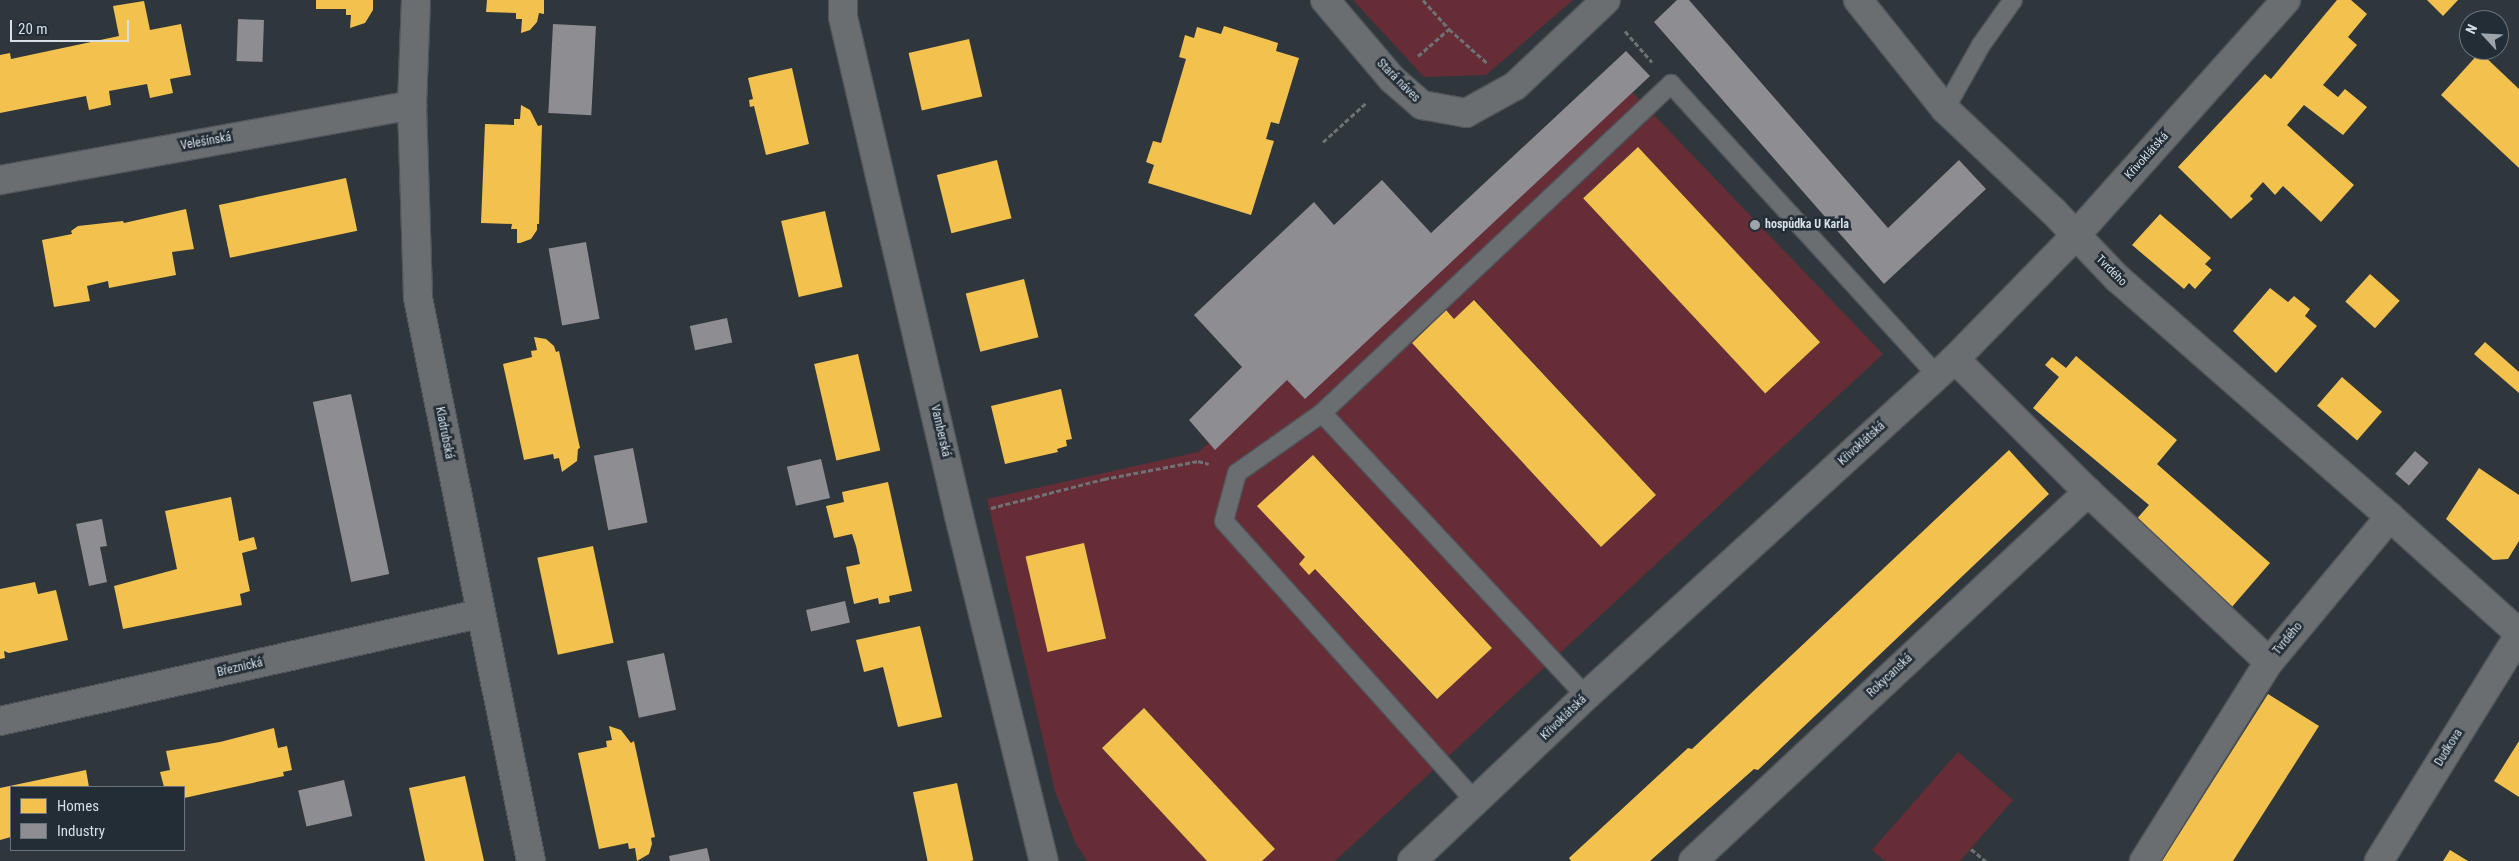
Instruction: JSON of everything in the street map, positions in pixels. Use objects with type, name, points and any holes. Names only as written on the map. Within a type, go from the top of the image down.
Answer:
[{"type":"street","name":"Kladrubská","points":[[416,0],[412,105],[418,298],[531,861]]},
{"type":"street","name":"Vamberská","points":[[843,0],[843,17],[959,516],[1044,861]]},
{"type":"street","name":"Stará náves","points":[[1325,0],[1392,79],[1422,105],[1466,113],[1514,86],[1604,2]]},
{"type":"street","name":"Tvrdého","points":[[1858,0],[1945,109],[2076,235],[2117,278],[2390,517],[2519,634]]},
{"type":"street","name":"Křivoklátská","points":[[1412,861],[1586,696],[1946,367],[2076,235],[2286,0]]},
{"type":"street","name":"Velešínská","points":[[0,180],[412,105]]},
{"type":"street","name":"Tvrdého","points":[[1946,367],[2088,492],[2269,662],[2390,517]]},
{"type":"street","name":"Rokycanská","points":[[1693,861],[2088,492]]},
{"type":"street","name":"Březnická","points":[[0,721],[480,614]]},
{"type":"street","name":"Dudkova","points":[[2379,861],[2519,634]]},
{"type":"street","points":[[2144,861],[2269,662]]},
{"type":"lane","points":[[1945,109],[1981,45],[2013,0]]},
{"type":"lane","points":[[1476,802],[1224,521],[1237,473],[1322,413],[1670,84],[1946,367]]},
{"type":"lane","points":[[1322,413],[1586,696]]},
{"type":"path","points":[[1423,0],[1449,29],[1514,86]]},
{"type":"path","points":[[1604,2],[1670,84]]},
{"type":"path","points":[[959,516],[1104,479],[1198,461],[1237,473]]},
{"type":"path","points":[[1971,849],[1986,861]]},
{"type":"shaded area","points":[[1353,0],[1573,0],[1486,75],[1424,77]]},
{"type":"shaded area","points":[[1632,92],[1883,354],[1335,861],[1262,861],[1275,849],[1144,708],[1102,748],[1207,861],[1087,861],[1076,844],[1055,791],[987,499],[1198,452]],"holes":[[[1638,147],[1820,342],[1765,393],[1583,198]],[[1475,300],[1656,495],[1601,547],[1412,343],[1446,310],[1454,319]],[[1313,455],[1492,648],[1436,699],[1315,569],[1309,574],[1299,564],[1305,557],[1258,506]],[[1084,544],[1106,639],[1049,652],[1026,557]]]},
{"type":"shaded area","points":[[1958,752],[2013,800],[1960,861],[1885,861],[1872,850]]},
{"type":"building: Homes","points":[[316,0],[373,0],[373,10],[365,23],[350,28],[351,15],[346,15],[346,9],[316,9]]},
{"type":"building: Homes","points":[[487,0],[544,0],[544,14],[539,13],[537,22],[530,30],[521,33],[522,19],[516,19],[516,13],[486,12]]},
{"type":"building: Homes","points":[[2337,0],[2351,0],[2367,14],[2348,37],[2357,45],[2323,85],[2338,97],[2345,89],[2367,107],[2343,135],[2304,105],[2287,125],[2354,185],[2321,222],[2283,186],[2275,195],[2263,182],[2250,196],[2253,199],[2231,219],[2178,167],[2265,74],[2271,79]]},
{"type":"building: Homes","points":[[2427,0],[2458,0],[2443,16]]},
{"type":"building: Homes","points":[[144,1],[150,30],[181,24],[191,75],[170,79],[173,93],[150,98],[147,84],[109,91],[111,105],[89,110],[86,96],[0,113],[0,55],[10,53],[11,59],[119,36],[113,6]]},
{"type":"building: Homes","points":[[1224,26],[1278,43],[1276,51],[1299,58],[1279,124],[1271,122],[1266,139],[1274,141],[1251,215],[1148,183],[1154,165],[1146,162],[1153,141],[1161,143],[1186,59],[1179,57],[1185,35],[1194,38],[1197,27],[1221,34]]},
{"type":"building: Homes","points":[[969,39],[982,96],[922,110],[909,53]]},
{"type":"building: Homes","points":[[2473,60],[2488,60],[2519,89],[2519,168],[2441,95]]},
{"type":"building: Homes","points":[[792,68],[809,144],[766,155],[754,106],[750,107],[749,100],[753,99],[748,78]]},
{"type":"building: Homes","points":[[521,105],[530,110],[538,126],[542,125],[539,224],[537,224],[537,230],[531,239],[517,243],[517,229],[511,229],[512,224],[481,223],[485,124],[514,125],[514,119],[520,119]]},
{"type":"building: Homes","points":[[1638,147],[1820,342],[1765,393],[1583,198]]},
{"type":"building: Homes","points":[[997,160],[1012,218],[951,233],[937,175]]},
{"type":"building: Homes","points":[[346,178],[357,231],[230,258],[219,205]]},
{"type":"building: Homes","points":[[186,209],[194,249],[172,252],[176,275],[109,288],[108,281],[87,286],[90,301],[54,307],[42,240],[72,234],[71,231],[78,226],[123,221],[124,223]]},
{"type":"building: Homes","points":[[825,211],[843,287],[799,297],[781,221]]},
{"type":"building: Homes","points":[[2160,214],[2211,258],[2205,264],[2212,270],[2195,289],[2189,283],[2184,289],[2132,245]]},
{"type":"building: Homes","points":[[2370,274],[2400,301],[2375,328],[2345,301]]},
{"type":"building: Homes","points":[[1024,279],[1039,337],[980,352],[966,294]]},
{"type":"building: Homes","points":[[2270,288],[2288,302],[2294,296],[2310,309],[2305,316],[2317,326],[2276,373],[2233,331]]},
{"type":"building: Homes","points":[[1474,300],[1656,495],[1601,547],[1412,343],[1446,310],[1454,319]]},
{"type":"building: Homes","points":[[534,337],[546,339],[554,346],[556,352],[559,351],[580,448],[578,449],[577,461],[562,472],[559,458],[554,459],[553,454],[524,460],[503,364],[532,357],[531,351],[537,350]]},
{"type":"building: Homes","points":[[2485,342],[2519,372],[2519,393],[2474,354]]},
{"type":"building: Homes","points":[[858,354],[880,450],[836,461],[814,364]]},
{"type":"building: Homes","points":[[2076,356],[2177,440],[2157,464],[2270,563],[2231,608],[2134,522],[2149,505],[2033,408],[2059,377],[2045,365],[2052,357],[2066,368]]},
{"type":"building: Homes","points":[[2342,377],[2382,412],[2357,440],[2317,406]]},
{"type":"building: Homes","points":[[1061,389],[1072,439],[1066,440],[1067,446],[1057,449],[1058,452],[1005,464],[991,406]]},
{"type":"building: Homes","points":[[2009,450],[2049,494],[1758,770],[1754,769],[1650,861],[1571,861],[1569,858],[1688,748],[1692,749]]},
{"type":"building: Homes","points":[[1313,455],[1492,648],[1437,699],[1315,569],[1309,575],[1299,564],[1305,557],[1257,506]]},
{"type":"building: Homes","points":[[2479,468],[2519,495],[2519,541],[2508,559],[2493,560],[2446,519]]},
{"type":"building: Homes","points":[[888,482],[912,591],[889,596],[890,602],[879,604],[878,598],[854,604],[846,567],[860,564],[856,546],[852,534],[834,538],[826,506],[844,502],[842,492]]},
{"type":"building: Homes","points":[[231,497],[239,541],[254,537],[257,549],[242,553],[250,591],[240,594],[242,605],[123,629],[114,586],[177,569],[165,511]]},
{"type":"building: Homes","points":[[1084,543],[1106,638],[1048,652],[1026,556]]},
{"type":"building: Homes","points":[[593,546],[614,643],[558,655],[537,558]]},
{"type":"building: Homes","points":[[35,582],[38,594],[56,590],[68,640],[9,653],[4,651],[5,658],[0,659],[0,589]]},
{"type":"building: Homes","points":[[920,626],[942,717],[898,727],[883,667],[864,672],[856,640]]},
{"type":"building: Homes","points":[[2268,694],[2319,726],[2233,861],[2162,861]]},
{"type":"building: Homes","points":[[1144,708],[1275,849],[1262,861],[1207,861],[1102,748]]},
{"type":"building: Homes","points":[[609,726],[621,730],[631,743],[634,741],[655,837],[651,838],[652,844],[649,854],[637,861],[635,848],[629,849],[628,843],[599,849],[578,753],[607,747],[606,741],[612,740]]},
{"type":"building: Homes","points":[[274,728],[278,748],[287,746],[292,770],[283,772],[284,776],[185,798],[185,786],[164,786],[160,772],[170,770],[166,751],[220,742]]},
{"type":"building: Homes","points":[[2519,741],[2519,797],[2494,781]]},
{"type":"building: Homes","points":[[86,770],[89,786],[10,786],[10,837],[0,840],[0,788]]},
{"type":"building: Homes","points":[[465,776],[484,861],[425,861],[409,788]]},
{"type":"building: Homes","points":[[957,783],[973,860],[928,861],[913,792]]},
{"type":"building: Homes","points":[[2450,850],[2468,861],[2443,861]]},
{"type":"building: Industry","points":[[1677,0],[1689,0],[1888,228],[1959,160],[1986,189],[1884,284],[1654,22]]},
{"type":"building: Industry","points":[[238,19],[264,20],[263,62],[237,61]]},
{"type":"building: Industry","points":[[553,24],[596,26],[591,115],[548,113]]},
{"type":"building: Industry","points":[[1626,51],[1650,76],[1305,399],[1287,380],[1215,450],[1189,420],[1242,367],[1194,315],[1314,202],[1334,225],[1382,180],[1431,233]]},
{"type":"building: Industry","points":[[586,242],[600,319],[562,325],[549,249]]},
{"type":"building: Industry","points":[[727,318],[732,342],[695,350],[690,326]]},
{"type":"building: Industry","points":[[351,394],[389,574],[351,582],[313,402]]},
{"type":"building: Industry","points":[[633,448],[648,523],[608,530],[594,456]]},
{"type":"building: Industry","points":[[2415,451],[2429,463],[2409,485],[2395,474]]},
{"type":"building: Industry","points":[[821,459],[830,498],[796,506],[787,467]]},
{"type":"building: Industry","points":[[102,519],[107,546],[100,547],[107,582],[89,586],[76,524]]},
{"type":"building: Industry","points":[[845,601],[850,622],[811,631],[806,610]]},
{"type":"building: Industry","points":[[664,653],[676,710],[639,718],[627,661]]},
{"type":"building: Industry","points":[[344,780],[352,816],[307,827],[298,791]]},
{"type":"building: Industry","points":[[707,848],[710,861],[670,861],[669,856]]},
{"type":"place","name":"hospůdka U Karla","points":[[1755,225]]}]
